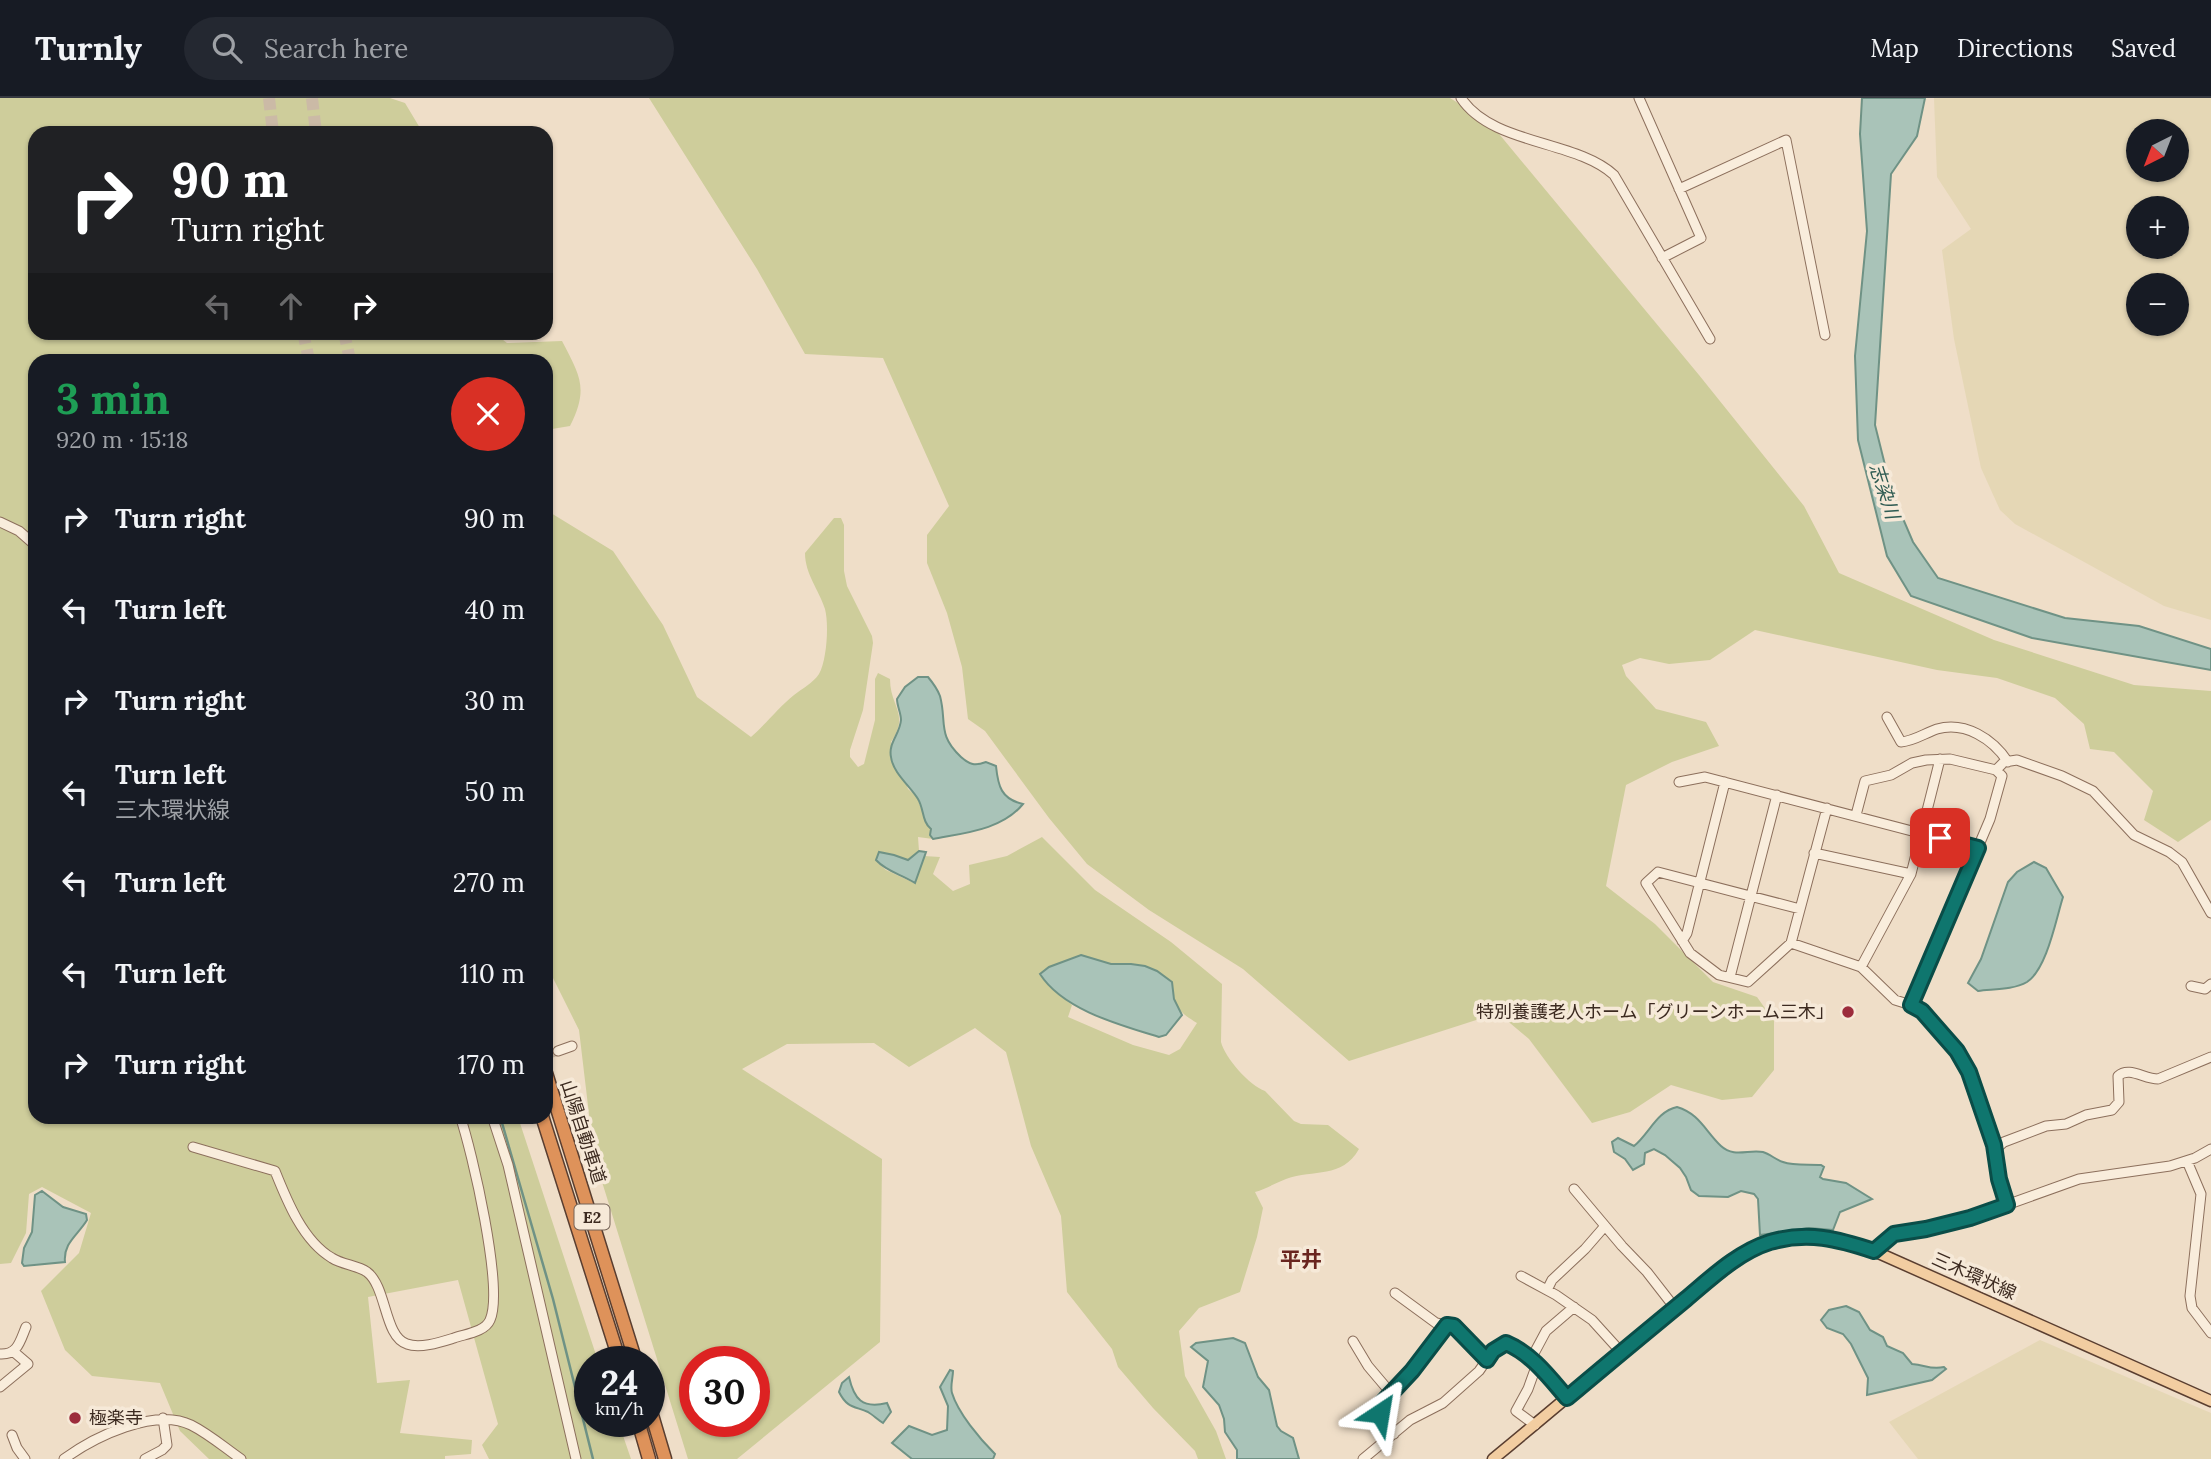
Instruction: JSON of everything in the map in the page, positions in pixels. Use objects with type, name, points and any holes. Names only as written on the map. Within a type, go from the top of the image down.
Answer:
[{"type":"highway","name":"山陽自動車道","points":[[553,1095],[631,1346]]},
{"type":"highway","name":"山陽自動車道","points":[[545,1124],[615,1346]]},
{"type":"highway","points":[[643,1437],[649,1459]]},
{"type":"highway","points":[[658,1437],[665,1459]]},
{"type":"main road","name":"三木環状線","points":[[1493,1459],[1744,1254],[1769,1242],[1798,1237],[1822,1236],[1874,1251],[2211,1401]]},
{"type":"street","points":[[1461,98],[1481,119],[1546,146],[1605,166],[1614,175],[1710,339]]},
{"type":"street","points":[[1639,98],[1701,238],[1662,258]]},
{"type":"street","points":[[1679,189],[1786,140],[1825,335]]},
{"type":"street","points":[[0,522],[28,539]]},
{"type":"street","points":[[1886,717],[1901,743],[1938,729],[1962,728],[1981,735],[2002,753],[2008,762]]},
{"type":"street","points":[[1861,967],[1911,874],[1940,759]]},
{"type":"street","points":[[1856,815],[1865,781],[1891,775],[1912,763],[1950,759],[1996,770],[2002,776],[1990,819],[1911,1005]]},
{"type":"street","points":[[1996,770],[2004,762],[2017,760],[2062,776],[2093,791],[2134,835],[2169,852],[2182,862],[2211,913]]},
{"type":"street","points":[[1679,782],[1705,777],[1978,848]]},
{"type":"street","points":[[1682,940],[1687,933],[1725,782]]},
{"type":"street","points":[[1730,977],[1777,795]]},
{"type":"street","points":[[1800,908],[1658,872],[1646,883],[1690,953],[1719,975],[1748,982],[1791,943],[1827,808]]},
{"type":"street","points":[[1814,853],[1911,874]]},
{"type":"street","points":[[1791,943],[1861,967],[1895,1000],[1922,1011],[1957,1051],[1969,1072],[1994,1150],[2007,1205]]},
{"type":"street","points":[[2191,986],[2205,989],[2211,984]]},
{"type":"street","points":[[558,1051],[572,1046]]},
{"type":"street","points":[[1994,1150],[2004,1142],[2046,1126],[2066,1124],[2087,1115],[2112,1110],[2119,1102],[2118,1076],[2122,1072],[2128,1071],[2158,1079],[2211,1057]]},
{"type":"street","points":[[193,1147],[275,1171],[284,1195],[310,1239],[332,1258],[366,1272],[377,1283],[395,1335],[405,1344],[418,1346],[482,1329],[490,1321],[493,1304],[492,1266],[475,1167],[462,1124]]},
{"type":"street","points":[[495,1124],[508,1164],[576,1459]]},
{"type":"street","points":[[1874,1251],[1894,1234],[1937,1227],[2079,1179],[2169,1166],[2187,1161],[2211,1149]]},
{"type":"street","points":[[2187,1161],[2201,1194],[2190,1296],[2192,1308],[2211,1333]]},
{"type":"street","points":[[1574,1189],[1675,1308]]},
{"type":"street","points":[[1547,1290],[1552,1280],[1585,1250],[1605,1226]]},
{"type":"street","points":[[1521,1276],[1592,1320],[1621,1352]]},
{"type":"street","points":[[1395,1293],[1436,1323],[1454,1326],[1487,1360]]},
{"type":"street","points":[[1535,1424],[1516,1411],[1528,1389],[1534,1361],[1546,1331],[1574,1307]]},
{"type":"street","points":[[1394,1434],[1379,1408],[1447,1325]]},
{"type":"street","points":[[14,1352],[26,1326]]},
{"type":"street","points":[[1353,1341],[1368,1366],[1390,1392]]},
{"type":"street","points":[[1363,1459],[1410,1420],[1443,1403],[1479,1371],[1493,1351],[1506,1343],[1519,1348],[1534,1361],[1567,1398]]},
{"type":"street","points":[[0,1354],[14,1352],[28,1364],[0,1387]]},
{"type":"street","points":[[145,1459],[167,1445],[163,1419]]},
{"type":"street","points":[[68,1458],[111,1432],[163,1419],[191,1424],[241,1459]]},
{"type":"street","points":[[12,1436],[25,1459]]},
{"type":"shaded area","points":[[0,98],[390,98],[405,103],[419,126],[28,126],[28,340],[503,340],[507,343],[562,341],[574,364],[581,392],[570,426],[553,429],[553,354],[28,354],[28,1124],[520,1124],[593,1346],[574,1346],[574,1437],[623,1437],[631,1459],[489,1459],[482,1445],[498,1424],[458,1280],[368,1297],[377,1383],[410,1380],[400,1433],[472,1440],[471,1454],[445,1456],[445,1459],[209,1459],[180,1431],[160,1383],[92,1376],[65,1350],[41,1291],[79,1253],[91,1213],[42,1187],[29,1194],[26,1233],[11,1263],[0,1264]]},
{"type":"shaded area","points":[[649,98],[1450,98],[1490,123],[1699,375],[1804,506],[1839,573],[1994,640],[2134,685],[2211,691],[2211,820],[2178,842],[2144,820],[2153,791],[2114,752],[2090,749],[2084,724],[2055,698],[1997,678],[1937,670],[1755,630],[1710,660],[1669,664],[1640,658],[1622,665],[1626,676],[1656,709],[1706,722],[1719,746],[1672,762],[1626,785],[1606,886],[1655,924],[1713,982],[1757,997],[1774,1021],[1774,1070],[1752,1097],[1722,1100],[1671,1085],[1630,1112],[1592,1123],[1529,1039],[1498,1013],[1349,1061],[1243,969],[1149,910],[1087,864],[1049,818],[985,731],[968,719],[962,667],[947,613],[927,563],[927,535],[949,506],[883,358],[805,354],[757,269]]},
{"type":"shaded area","points":[[1934,98],[2211,98],[2211,620],[2164,606],[2015,524],[2000,510],[1981,468],[1954,339],[1942,250],[1971,229],[1937,177]]},
{"type":"shaded area","points":[[553,514],[613,551],[663,625],[697,697],[751,737],[788,700],[814,680],[822,668],[827,642],[825,609],[807,568],[805,553],[834,518],[841,518],[844,525],[844,571],[847,586],[873,643],[863,710],[850,757],[858,767],[864,764],[875,720],[875,679],[878,673],[890,679],[899,717],[899,724],[891,742],[908,789],[917,797],[933,839],[918,837],[919,851],[908,861],[894,855],[878,863],[886,870],[914,883],[924,856],[940,857],[933,874],[953,891],[970,884],[969,865],[1007,856],[1042,837],[1095,890],[1171,942],[1222,984],[1221,1042],[1227,1056],[1246,1078],[1265,1091],[1294,1121],[1301,1124],[1328,1125],[1359,1149],[1344,1165],[1336,1169],[1296,1176],[1255,1192],[1263,1208],[1240,1292],[1199,1308],[1179,1331],[1185,1376],[1216,1431],[1226,1459],[1198,1459],[1195,1451],[1118,1367],[1112,1349],[1067,1292],[1061,1216],[1031,1146],[1006,1052],[975,1028],[909,1067],[874,1043],[787,1044],[742,1069],[882,1159],[880,1342],[770,1432],[770,1346],[679,1346],[679,1430],[665,1385],[665,1346],[653,1346],[594,1156],[579,1030],[553,978]],"holes":[[[1081,955],[1111,964],[1120,963],[1173,985],[1179,1008],[1197,1023],[1180,1049],[1169,1055],[1133,1045],[1068,1017],[1072,1005],[1054,990]]]},
{"type":"shaded area","points":[[2040,1340],[2211,1413],[2211,1459],[1918,1459],[1889,1422]]},
{"type":"shaded area","points":[[681,1437],[764,1437],[737,1459],[688,1459]]},
{"type":"water","name":"志染川","points":[[1862,98],[1925,98],[1917,136],[1891,174],[1875,425],[1892,493],[1913,542],[1938,578],[2065,618],[2139,626],[2211,649],[2211,670],[2032,638],[1911,596],[1887,556],[1858,440],[1855,356],[1867,231],[1860,134]]},
{"type":"water","points":[[918,677],[928,677],[938,690],[944,728],[953,749],[970,763],[986,762],[996,766],[1002,791],[1010,799],[1023,804],[1004,820],[970,832],[933,839],[930,835],[931,829],[926,823],[920,803],[892,763],[891,752],[901,720],[897,699],[905,687]]},
{"type":"water","points":[[919,851],[926,852],[915,883],[876,860],[879,852],[908,860]]},
{"type":"water","points":[[2034,862],[2046,868],[2063,897],[2045,955],[2034,976],[2022,985],[1978,991],[1968,983],[1981,959],[2008,882],[2017,872]]},
{"type":"water","points":[[1081,955],[1111,964],[1145,966],[1157,971],[1172,982],[1174,999],[1182,1015],[1166,1035],[1159,1037],[1077,1007],[1050,987],[1040,974],[1049,967]]},
{"type":"water","points":[[1677,1107],[1697,1118],[1726,1150],[1758,1151],[1792,1164],[1821,1165],[1824,1167],[1820,1177],[1823,1179],[1846,1183],[1872,1199],[1840,1212],[1833,1230],[1809,1228],[1760,1235],[1758,1199],[1754,1194],[1741,1191],[1728,1197],[1699,1196],[1691,1190],[1680,1168],[1654,1149],[1645,1153],[1644,1164],[1633,1170],[1625,1159],[1614,1152],[1612,1142],[1618,1138],[1634,1146],[1664,1113]]},
{"type":"water","points":[[42,1191],[63,1207],[86,1214],[87,1220],[69,1244],[65,1262],[24,1266],[24,1248],[32,1232],[35,1195]]},
{"type":"water","points":[[1846,1306],[1859,1312],[1870,1330],[1883,1337],[1887,1346],[1903,1353],[1912,1364],[1946,1369],[1932,1380],[1867,1395],[1868,1378],[1851,1344],[1843,1334],[1827,1328],[1821,1320],[1829,1310]]},
{"type":"water","points":[[1233,1338],[1245,1343],[1258,1377],[1269,1390],[1277,1426],[1293,1438],[1299,1459],[1237,1459],[1237,1450],[1225,1432],[1219,1405],[1203,1387],[1208,1361],[1191,1347],[1196,1343]]},
{"type":"water","points":[[950,1370],[953,1371],[951,1390],[955,1401],[970,1425],[995,1454],[993,1459],[912,1459],[892,1443],[909,1426],[932,1435],[947,1430],[948,1406],[940,1387]]},
{"type":"water","points":[[849,1377],[860,1400],[871,1405],[887,1403],[891,1412],[883,1423],[868,1412],[848,1404],[842,1397],[839,1392],[842,1383]]},
{"type":"waterway","points":[[502,1124],[553,1299],[593,1459]]},
{"type":"tunnel","points":[[269,98],[272,126]]},
{"type":"tunnel","points":[[312,98],[315,126]]},
{"type":"tunnel","points":[[305,340],[308,354]]},
{"type":"tunnel","points":[[346,340],[349,354]]},
{"type":"tunnel","points":[[553,1053],[558,1051]]},
{"type":"place","name":"特別養護老人ホーム「グリーンホーム三木」","points":[[1848,1012]]},
{"type":"place","name":"極楽寺","points":[[75,1418]]},
{"type":"district","name":"平井","points":[[1301,1260]]},
{"type":"route","points":[[1380,1413],[1379,1408],[1390,1392],[1412,1371],[1447,1325],[1454,1326],[1487,1360],[1493,1351],[1506,1343],[1519,1348],[1542,1368],[1567,1398],[1711,1278],[1744,1254],[1769,1242],[1822,1236],[1874,1251],[1894,1234],[1970,1218],[2007,1205],[1999,1179],[1994,1145],[1969,1072],[1957,1051],[1922,1011],[1911,1005],[1978,848],[1940,838]]}]
